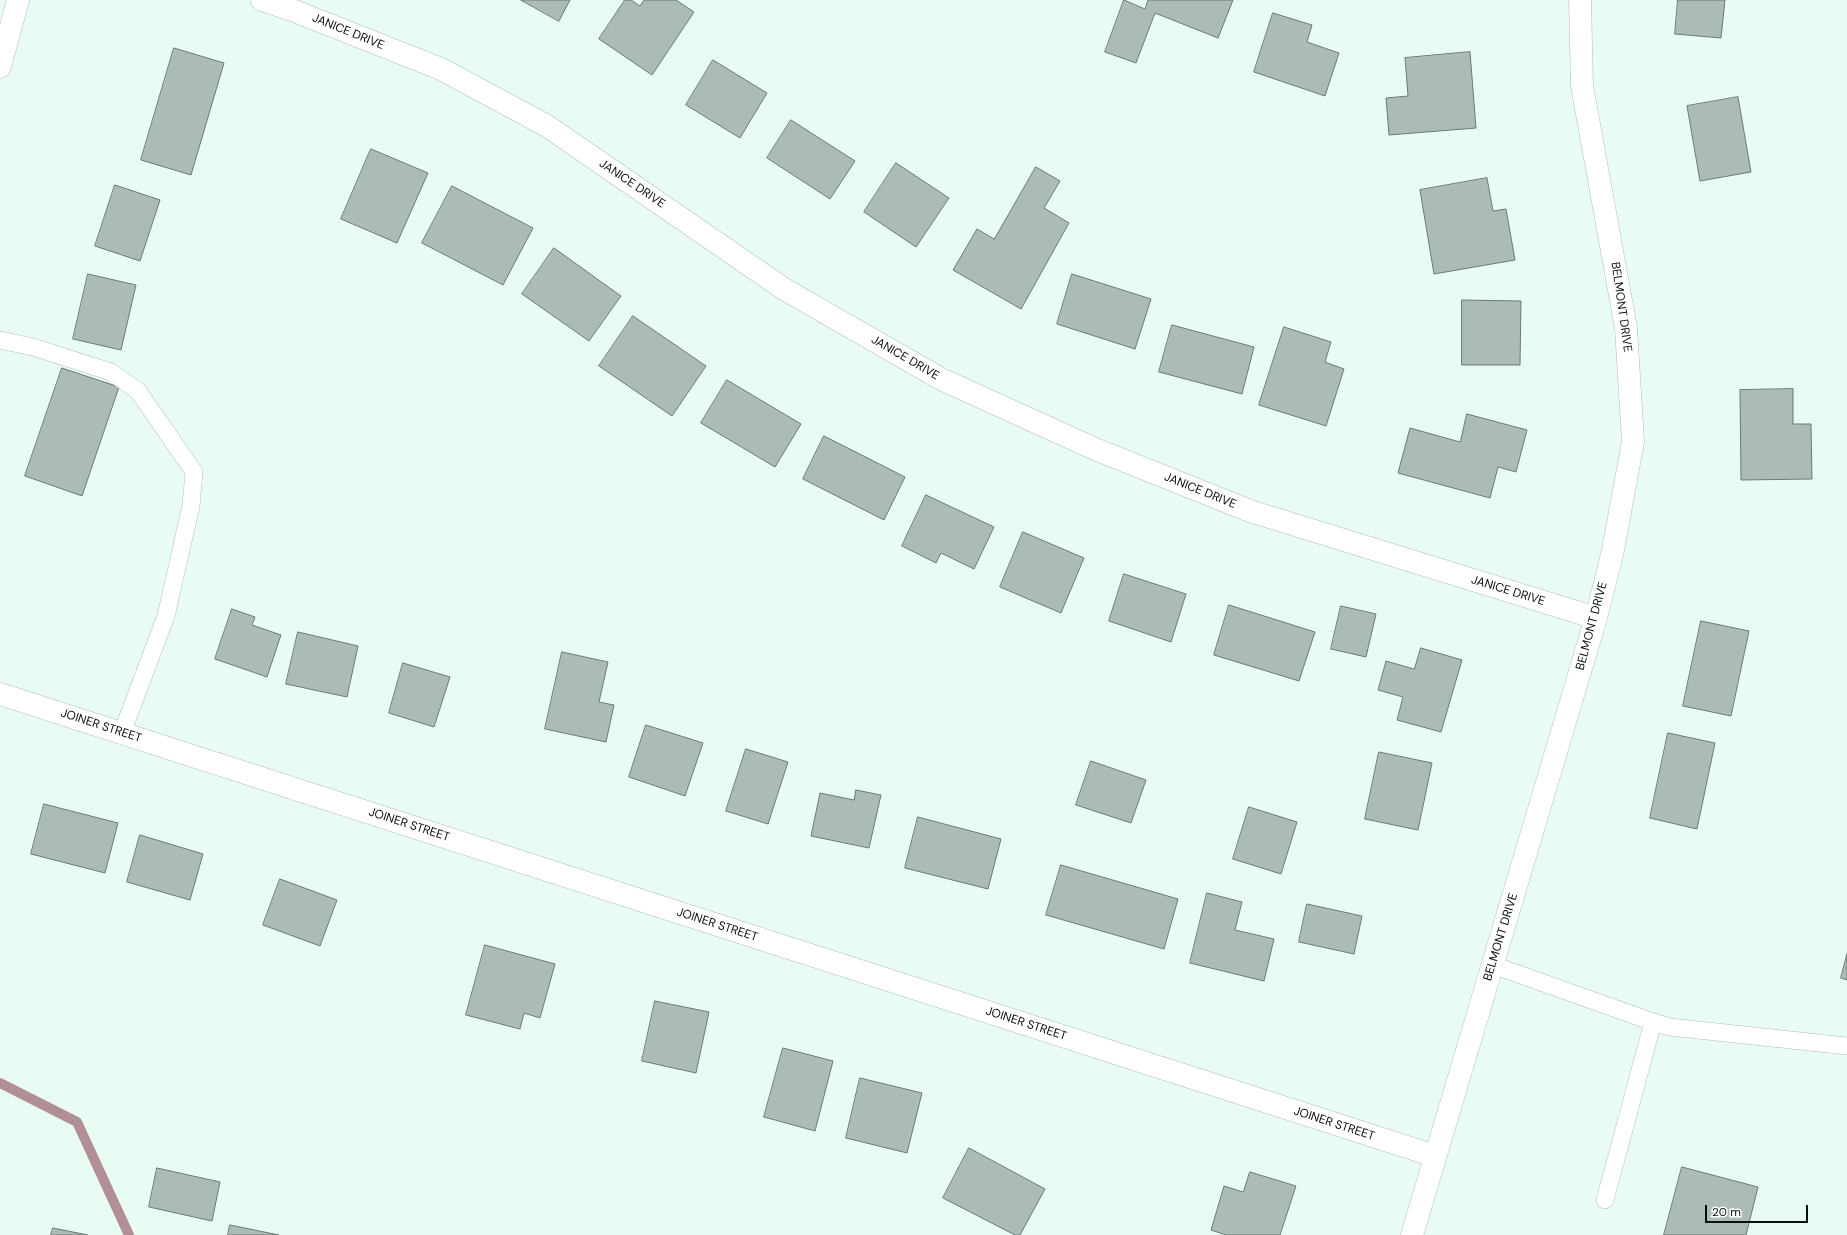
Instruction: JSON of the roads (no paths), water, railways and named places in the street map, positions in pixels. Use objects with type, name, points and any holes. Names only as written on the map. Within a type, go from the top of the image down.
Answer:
[{"type":"street","points":[[0,67],[18,0]]},
{"type":"street","name":"BELMONT DRIVE","points":[[1412,1235],[1596,618],[1612,555],[1633,442],[1626,328],[1582,86],[1580,0]]},
{"type":"street","name":"JANICE DRIVE","points":[[267,1],[441,69],[546,126],[784,289],[955,385],[1095,450],[1250,511],[1596,618]]},
{"type":"street","name":"JOINER STREET","points":[[0,694],[1435,1156]]},
{"type":"lane","points":[[0,340],[33,347],[111,372],[138,391],[194,472],[191,506],[166,616],[122,733]]},
{"type":"lane","points":[[1493,965],[1670,1027],[1847,1046]]},
{"type":"lane","points":[[1605,1200],[1653,1022]]},
{"type":"waterway","points":[[0,1083],[77,1122],[129,1235]]}]
